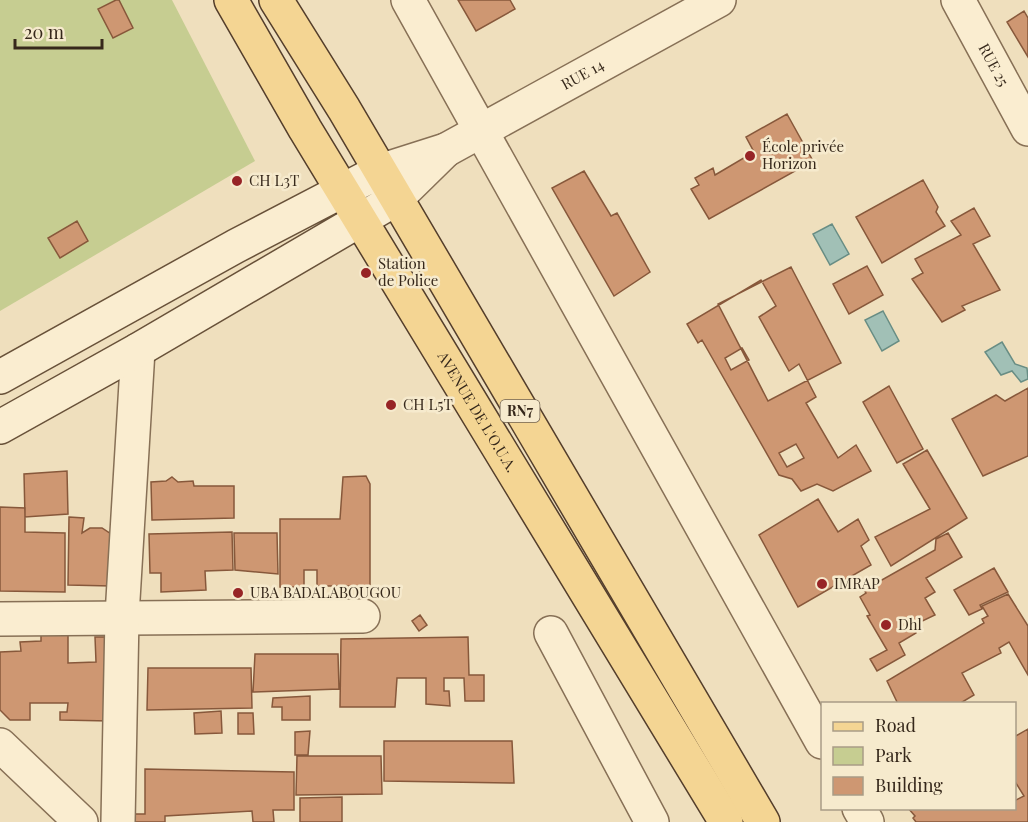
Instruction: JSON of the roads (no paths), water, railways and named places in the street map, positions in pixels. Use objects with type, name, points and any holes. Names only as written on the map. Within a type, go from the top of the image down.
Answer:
[{"type":"main road","name":"AVENUE DE L'O.U.A.","points":[[231,0],[343,191],[726,822]]},
{"type":"main road","name":"RN7","points":[[276,0],[380,171],[763,822]]},
{"type":"street","points":[[408,0],[821,740]]},
{"type":"street","name":"RUE 14","points":[[446,150],[719,0]]},
{"type":"street","name":"RUE 25","points":[[958,0],[1028,129]]},
{"type":"street","points":[[0,377],[236,246],[380,171],[446,150]]},
{"type":"street","points":[[0,427],[138,350],[396,199],[446,150]]},
{"type":"street","points":[[118,822],[122,616],[138,350]]},
{"type":"street","points":[[0,619],[122,616],[363,616]]},
{"type":"street","points":[[550,633],[652,822]]},
{"type":"street","points":[[0,745],[81,822]]},
{"type":"water","points":[[832,224],[849,254],[830,265],[813,234]]},
{"type":"water","points":[[883,311],[899,341],[882,351],[865,320]]},
{"type":"water","points":[[1002,342],[1015,364],[1027,368],[1028,379],[1021,382],[1012,371],[1001,375],[985,352]]},
{"type":"place","name":"École privée Horizon","points":[[750,156]]},
{"type":"place","name":"CH L3T","points":[[237,181]]},
{"type":"place","name":"Station de Police","points":[[366,273]]},
{"type":"place","name":"CH L5T","points":[[391,405]]},
{"type":"place","name":"IMRAP","points":[[822,584]]},
{"type":"place","name":"UBA BADALABOUGOU","points":[[238,593]]},
{"type":"place","name":"Dhl","points":[[886,625]]}]
